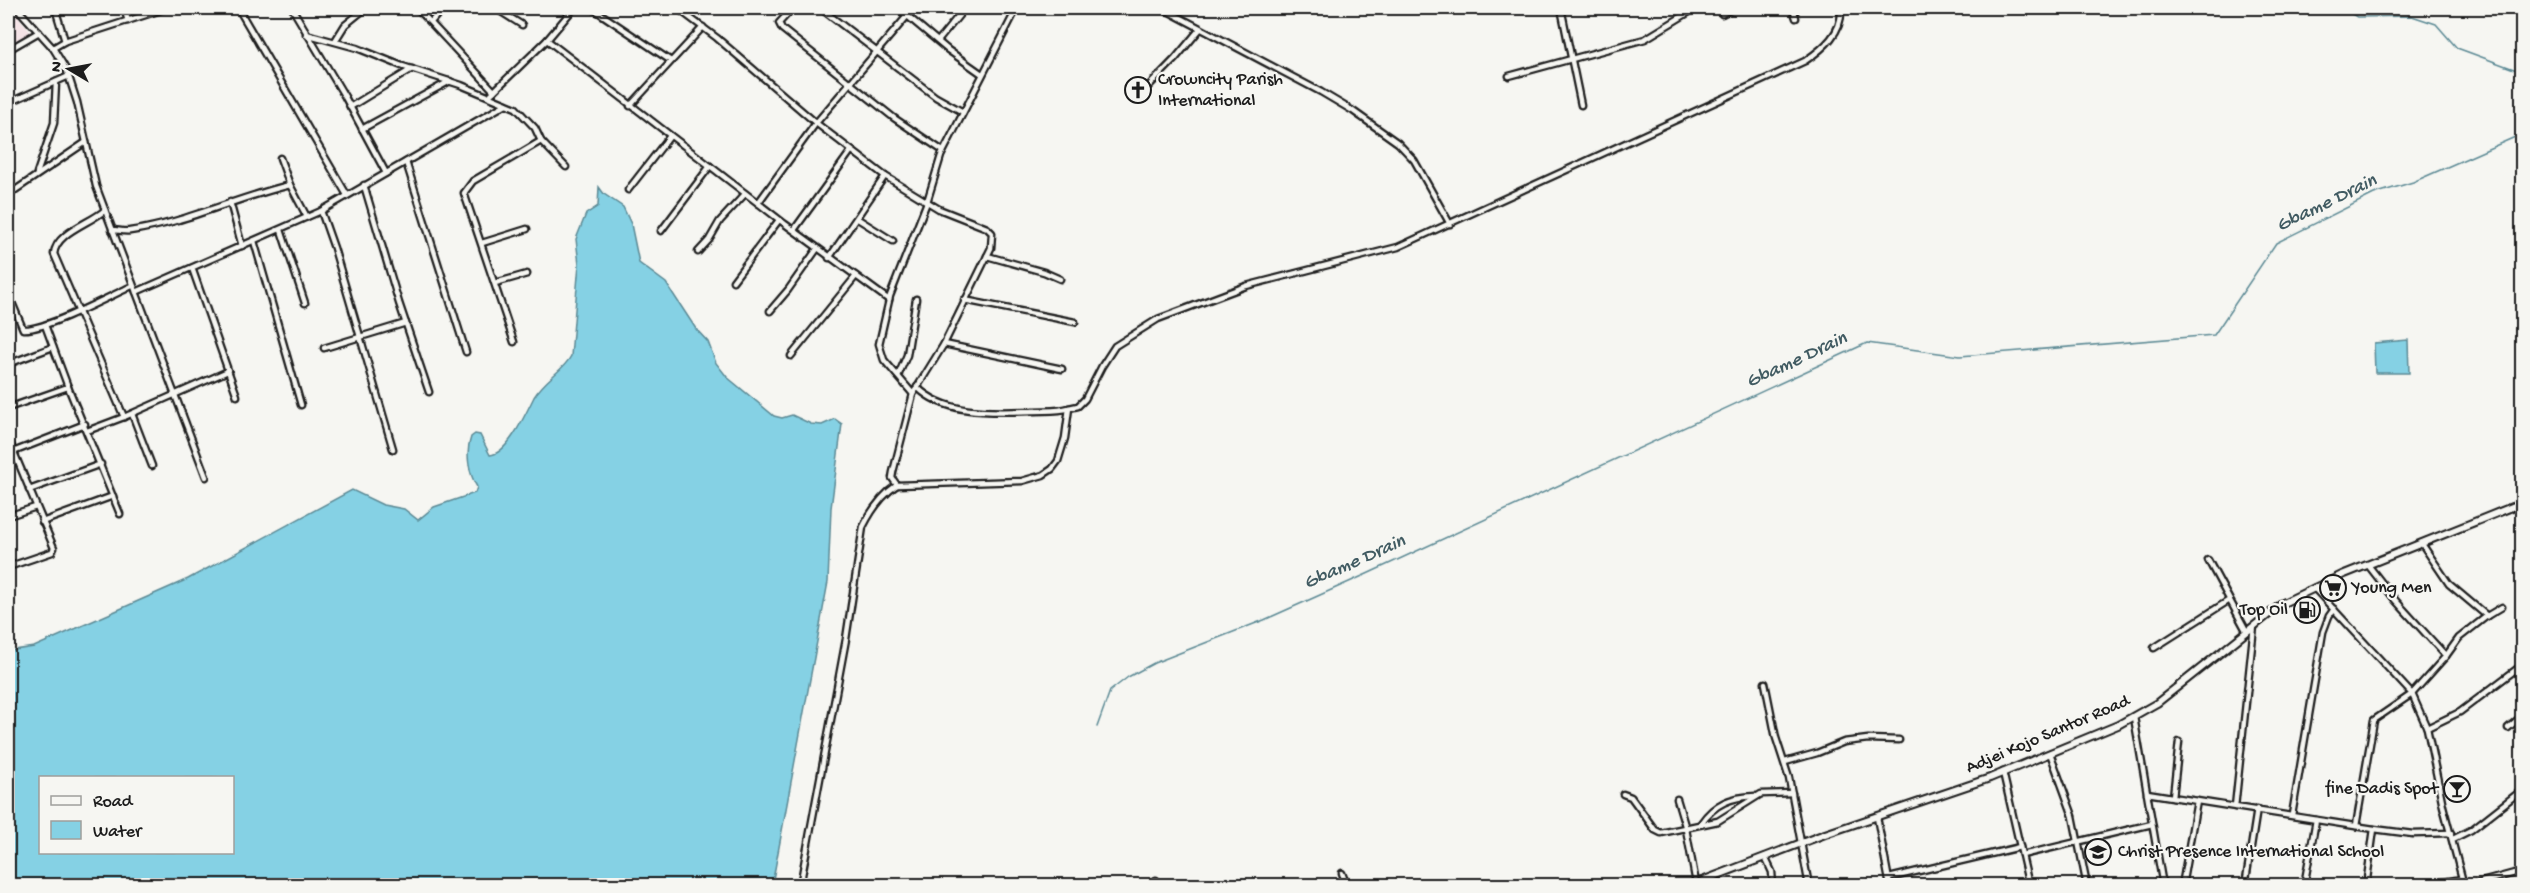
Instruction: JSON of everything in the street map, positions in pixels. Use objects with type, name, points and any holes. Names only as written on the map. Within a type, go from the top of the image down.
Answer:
[{"type":"street","points":[[17,8],[53,48],[69,76],[96,186],[206,477]]},
{"type":"street","points":[[55,8],[65,41]]},
{"type":"street","points":[[124,8],[128,21]]},
{"type":"street","points":[[53,48],[65,41],[167,8]]},
{"type":"street","points":[[238,8],[347,195]]},
{"type":"street","points":[[292,8],[386,173]]},
{"type":"street","points":[[335,41],[345,25],[366,8]]},
{"type":"street","points":[[417,8],[494,91]]},
{"type":"street","points":[[431,22],[443,8]]},
{"type":"street","points":[[495,8],[522,25]]},
{"type":"street","points":[[489,96],[547,40],[574,8]]},
{"type":"street","points":[[592,8],[671,62]]},
{"type":"street","points":[[677,8],[703,27],[816,123],[885,176],[927,202],[987,228],[992,233],[993,242],[987,256],[944,344],[913,394],[893,472],[892,478],[897,485]]},
{"type":"street","points":[[684,13],[688,8]]},
{"type":"street","points":[[792,8],[782,19],[780,26],[801,46],[894,118],[943,151]]},
{"type":"street","points":[[820,8],[936,97],[963,112]]},
{"type":"street","points":[[898,8],[982,74]]},
{"type":"street","points":[[758,203],[816,123],[914,8]]},
{"type":"street","points":[[938,41],[965,8]]},
{"type":"street","points":[[913,394],[884,360],[879,344],[889,300],[927,202],[943,151],[1017,8]]},
{"type":"street","points":[[1162,8],[1321,92],[1353,111],[1398,143],[1414,160],[1450,224]]},
{"type":"street","points":[[1561,8],[1581,105]]},
{"type":"street","points":[[1509,75],[1645,39],[1696,8]]},
{"type":"street","points":[[1722,14],[1734,8]]},
{"type":"street","points":[[1793,8],[1796,18]]},
{"type":"street","points":[[917,387],[944,403],[982,411],[1056,411],[1078,406],[1085,399],[1115,346],[1158,320],[1246,286],[1383,253],[1450,224],[1805,61],[1820,50],[1834,34],[1840,22],[1841,8]]},
{"type":"street","points":[[630,106],[703,27]]},
{"type":"street","points":[[1135,99],[1159,76],[1200,29]]},
{"type":"street","points":[[8,50],[39,32]]},
{"type":"street","points":[[306,34],[335,41],[450,81],[506,104],[526,118],[535,128],[541,141],[566,166]]},
{"type":"street","points":[[547,40],[817,249],[889,300]]},
{"type":"street","points":[[350,107],[412,69]]},
{"type":"street","points":[[8,103],[69,76]]},
{"type":"street","points":[[362,129],[450,81]]},
{"type":"street","points":[[37,173],[54,123],[56,82]]},
{"type":"street","points":[[135,292],[321,211],[506,104]]},
{"type":"street","points":[[628,190],[670,136]]},
{"type":"street","points":[[514,342],[482,243],[464,196],[465,190],[473,181],[541,141]]},
{"type":"street","points":[[8,187],[10,193],[86,142]]},
{"type":"street","points":[[794,230],[851,151]]},
{"type":"street","points":[[280,158],[290,185],[307,217]]},
{"type":"street","points":[[406,162],[466,352]]},
{"type":"street","points":[[661,231],[710,166]]},
{"type":"street","points":[[829,258],[858,219],[885,176]]},
{"type":"street","points":[[112,230],[128,231],[195,216],[251,194],[290,185]]},
{"type":"street","points":[[364,185],[405,323],[429,392]]},
{"type":"street","points":[[699,252],[710,240],[720,221],[745,194]]},
{"type":"street","points":[[230,202],[242,246]]},
{"type":"street","points":[[105,210],[95,219],[63,238],[55,248],[54,254],[124,417]]},
{"type":"street","points":[[321,211],[393,449]]},
{"type":"street","points":[[858,219],[893,241]]},
{"type":"street","points":[[733,281],[779,220]]},
{"type":"street","points":[[482,243],[527,229]]},
{"type":"street","points":[[281,230],[305,303]]},
{"type":"street","points":[[254,242],[302,405]]},
{"type":"street","points":[[770,311],[817,249]]},
{"type":"street","points":[[987,256],[1044,272],[1060,279]]},
{"type":"street","points":[[192,268],[237,396]]},
{"type":"street","points":[[495,283],[527,274]]},
{"type":"street","points":[[791,356],[856,276]]},
{"type":"street","points":[[8,293],[23,328],[45,325],[132,286]]},
{"type":"street","points":[[898,376],[907,355],[916,299]]},
{"type":"street","points":[[964,300],[1075,322]]},
{"type":"street","points":[[324,348],[405,323]]},
{"type":"street","points":[[45,325],[120,514]]},
{"type":"street","points":[[944,344],[1062,369]]},
{"type":"street","points":[[8,364],[53,347]]},
{"type":"street","points":[[87,431],[132,414],[228,371]]},
{"type":"street","points":[[8,408],[68,387]]},
{"type":"street","points":[[800,885],[818,793],[819,773],[846,639],[863,527],[870,513],[897,485],[1022,481],[1043,475],[1058,461],[1065,438],[1069,408]]},
{"type":"street","points":[[132,414],[152,466]]},
{"type":"street","points":[[13,452],[85,424]]},
{"type":"street","points":[[8,438],[42,522],[54,545],[52,552],[8,567]]},
{"type":"street","points":[[29,490],[100,464]]},
{"type":"street","points":[[42,522],[113,496]]},
{"type":"street","name":"Adjei Kojo Santor Road","points":[[1693,884],[1801,843],[2003,772],[2134,717],[2157,703],[2277,607],[2368,565],[2523,503]]},
{"type":"street","points":[[8,516],[36,507]]},
{"type":"street","points":[[2421,544],[2449,584],[2487,616]]},
{"type":"street","points":[[2208,560],[2228,601],[2247,632]]},
{"type":"street","points":[[2368,565],[2396,601],[2446,656]]},
{"type":"street","points":[[2314,588],[2412,693],[2427,728],[2462,879],[2466,885],[2523,871]]},
{"type":"street","points":[[2154,648],[2228,601]]},
{"type":"street","points":[[2356,826],[2372,725],[2378,716],[2412,693],[2446,656],[2459,638],[2502,607]]},
{"type":"street","points":[[2292,815],[2322,632],[2334,609]]},
{"type":"street","points":[[2235,807],[2254,626]]},
{"type":"street","points":[[2427,728],[2460,712],[2523,665]]},
{"type":"street","points":[[1765,682],[1776,738],[1785,762],[1792,793],[1809,885]]},
{"type":"street","points":[[2508,728],[2523,716]]},
{"type":"street","points":[[2134,717],[2163,885]]},
{"type":"street","points":[[1785,762],[1844,742],[1868,739],[1899,740]]},
{"type":"street","points":[[2174,797],[2179,742]]},
{"type":"street","points":[[2050,753],[2073,816],[2087,885]]},
{"type":"street","points":[[2003,772],[2029,885]]},
{"type":"street","points":[[2147,793],[2374,829],[2452,836],[2471,830],[2523,790]]},
{"type":"street","points":[[1701,823],[1716,806],[1736,798],[1767,793],[1792,793]]},
{"type":"street","points":[[1623,794],[1631,797],[1657,833],[1686,829],[1701,823],[1712,823],[1728,816],[1755,796]]},
{"type":"street","points":[[1677,799],[1686,829],[1693,884]]},
{"type":"street","points":[[2182,885],[2197,801]]},
{"type":"street","points":[[2245,885],[2257,809]]},
{"type":"street","points":[[1877,816],[1890,885]]},
{"type":"street","points":[[2304,885],[2316,819]]},
{"type":"street","points":[[2022,855],[2152,824]]},
{"type":"street","points":[[2366,885],[2374,829]]},
{"type":"street","points":[[1889,878],[2020,847]]},
{"type":"street","points":[[1765,858],[1772,872],[1773,885]]},
{"type":"street","points":[[1342,873],[1347,885]]},
{"type":"street","points":[[2420,885],[2462,879]]},
{"type":"street","points":[[1151,885],[1156,880]]},
{"type":"shaded area","points":[[12,9],[31,33],[8,49],[8,12]]},
{"type":"water","points":[[599,187],[604,194],[623,207],[631,224],[639,263],[666,283],[696,329],[708,342],[716,363],[727,377],[774,416],[782,418],[792,415],[811,424],[822,425],[835,419],[842,424],[831,508],[828,582],[772,885],[8,885],[8,651],[34,647],[188,579],[352,490],[383,505],[404,509],[418,520],[434,507],[475,493],[477,487],[470,470],[468,456],[471,437],[475,434],[480,435],[490,455],[497,453],[516,432],[538,391],[571,356],[579,264],[576,239],[586,214],[598,206]]},
{"type":"water","points":[[2408,340],[2409,373],[2375,373],[2374,343]]},
{"type":"waterway","name":"Gbame Drain","points":[[2342,8],[2357,17],[2412,16],[2436,24],[2457,48],[2522,72]]},
{"type":"waterway","name":"Gbame Drain","points":[[1097,727],[1110,691],[1128,677],[1154,663],[1264,620],[1367,574],[1867,343],[1960,356],[2214,335],[2276,243],[2374,194],[2413,182],[2522,134]]},
{"type":"place","name":"Crowncity Parish International","points":[[1138,90]]},
{"type":"place","name":"Young Men","points":[[2333,588]]},
{"type":"place","name":"Top Oil","points":[[2307,610]]},
{"type":"place","name":"fine Dadis Spot","points":[[2457,789]]},
{"type":"place","name":"Christ Presence International School","points":[[2098,852]]}]
